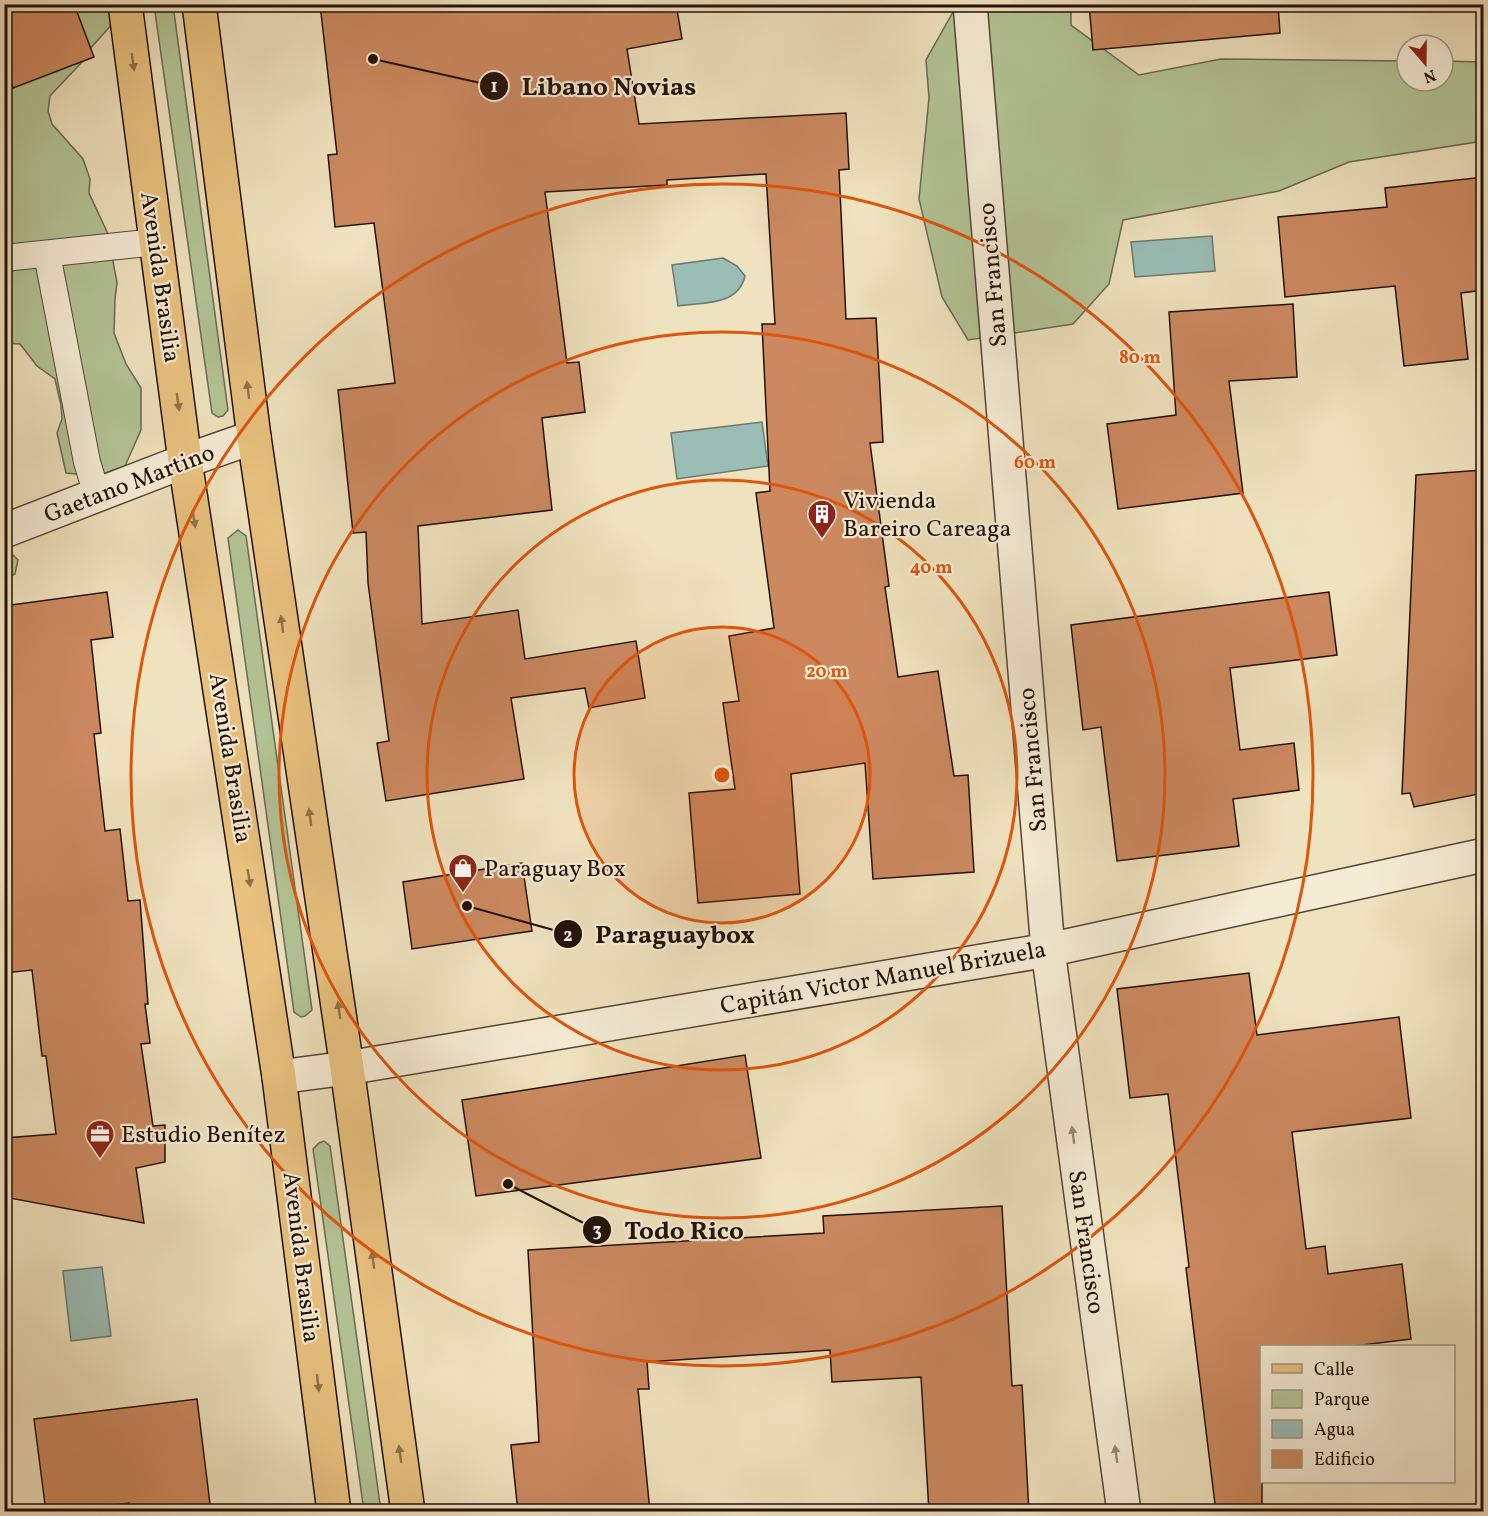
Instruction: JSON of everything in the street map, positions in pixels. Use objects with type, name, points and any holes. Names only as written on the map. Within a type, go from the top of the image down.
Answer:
[{"type":"main road","name":"Avenida Brasilia","points":[[125,4],[185,461],[279,1077],[334,1512]]},
{"type":"main road","points":[[199,4],[254,437],[347,1068],[408,1512]]},
{"type":"street","name":"San Francisco","points":[[970,4],[1048,950],[1124,1512]]},
{"type":"street","name":"Gaetano Martino","points":[[4,531],[185,461],[254,437]]},
{"type":"street","name":"Capitán Victor Manuel Brizuela","points":[[279,1077],[347,1068],[1048,950],[1484,855]]},
{"type":"lane","points":[[4,258],[156,242]]},
{"type":"lane","points":[[47,254],[87,462],[97,495]]},
{"type":"green space","points":[[5,4],[127,5],[89,50],[82,62],[50,96],[48,111],[52,124],[83,159],[90,179],[89,193],[108,234],[117,283],[114,333],[126,364],[141,388],[141,430],[125,466],[97,476],[66,473],[57,433],[62,419],[55,379],[37,366],[20,344],[5,343]]},
{"type":"green space","points":[[154,5],[173,5],[228,410],[223,416],[218,417],[212,413]]},
{"type":"green space","points":[[957,5],[1071,5],[1071,25],[1139,75],[1221,59],[1395,61],[1395,93],[1455,93],[1455,61],[1483,62],[1483,141],[1349,162],[1279,191],[1123,220],[1109,284],[1073,324],[968,340],[942,297],[919,199],[929,98],[926,60]]},
{"type":"green space","points":[[238,530],[246,536],[312,1010],[301,1017],[294,1012],[228,538]]},
{"type":"green space","points":[[4,546],[18,560],[15,574],[5,579]]},
{"type":"green space","points":[[324,1141],[330,1146],[381,1511],[364,1511],[313,1149]]},
{"type":"water","points":[[1212,236],[1215,271],[1135,277],[1131,242]]},
{"type":"water","points":[[723,258],[737,266],[745,276],[735,293],[719,301],[678,306],[672,265]]},
{"type":"water","points":[[762,422],[768,466],[677,479],[671,433]]},
{"type":"water","points":[[102,1267],[111,1336],[71,1341],[63,1271]]},
{"type":"building","points":[[4,4],[74,4],[94,57],[13,88],[4,65]]},
{"type":"building","points":[[320,4],[676,4],[682,39],[627,49],[639,124],[846,113],[849,169],[839,170],[846,319],[876,318],[883,442],[870,443],[889,586],[885,587],[898,677],[938,671],[954,776],[968,775],[974,872],[873,879],[865,763],[791,774],[800,894],[698,903],[689,793],[735,789],[723,703],[739,701],[729,636],[774,628],[756,493],[770,491],[762,324],[775,324],[766,174],[667,180],[667,185],[545,192],[567,363],[579,362],[585,412],[542,418],[552,510],[418,526],[422,624],[518,610],[525,659],[636,641],[645,698],[589,708],[585,688],[511,698],[524,779],[386,801],[377,743],[389,741],[368,583],[366,532],[353,533],[338,390],[395,383],[374,223],[335,227],[328,155],[337,154]]},
{"type":"building","points":[[1089,4],[1278,4],[1280,33],[1093,50]]},
{"type":"building","points":[[1484,177],[1484,290],[1461,293],[1468,359],[1404,366],[1395,286],[1285,297],[1278,217],[1387,207],[1385,188]]},
{"type":"building","points":[[1293,304],[1297,377],[1229,381],[1243,493],[1118,509],[1107,424],[1176,415],[1169,312]]},
{"type":"building","points":[[1482,470],[1484,793],[1414,807],[1410,793],[1402,794],[1416,475]]},
{"type":"building","points":[[107,592],[113,637],[91,640],[101,733],[94,734],[105,831],[120,829],[128,901],[140,900],[148,1004],[145,1004],[150,1043],[141,1044],[153,1126],[165,1125],[165,1162],[136,1168],[144,1223],[4,1197],[4,1138],[56,1134],[46,1056],[42,1056],[32,970],[4,973],[4,606]]},
{"type":"building","points":[[1329,592],[1337,655],[1230,668],[1240,750],[1294,743],[1299,790],[1233,799],[1239,846],[1117,861],[1101,727],[1083,730],[1071,625]]},
{"type":"building","points":[[522,863],[532,931],[412,949],[403,882]]},
{"type":"building","points":[[1249,973],[1257,1035],[1399,1017],[1411,1118],[1292,1132],[1306,1249],[1325,1246],[1328,1274],[1402,1264],[1411,1339],[1362,1345],[1260,1345],[1262,1512],[1216,1512],[1186,1268],[1189,1267],[1168,1094],[1130,1098],[1117,989]]},
{"type":"building","points":[[745,1055],[761,1158],[476,1196],[462,1100]]},
{"type":"building","points":[[1002,1206],[1012,1386],[1022,1385],[1029,1512],[929,1512],[921,1377],[832,1382],[830,1350],[647,1362],[649,1389],[638,1389],[650,1512],[518,1512],[511,1445],[539,1442],[528,1250],[824,1233],[823,1216]]},
{"type":"building","points":[[197,1399],[211,1512],[130,1512],[129,1503],[46,1512],[34,1419]]},
{"type":"place","name":"Libano Novias","points":[[373,59]]},
{"type":"place","name":"Vivienda Bareiro Careaga","points":[[822,540]]},
{"type":"place","name":"Paraguay Box","points":[[463,894]]},
{"type":"place","name":"Paraguaybox","points":[[467,906]]},
{"type":"place","name":"Estudio Benítez","points":[[100,1160]]},
{"type":"place","name":"Todo Rico","points":[[508,1184]]}]
